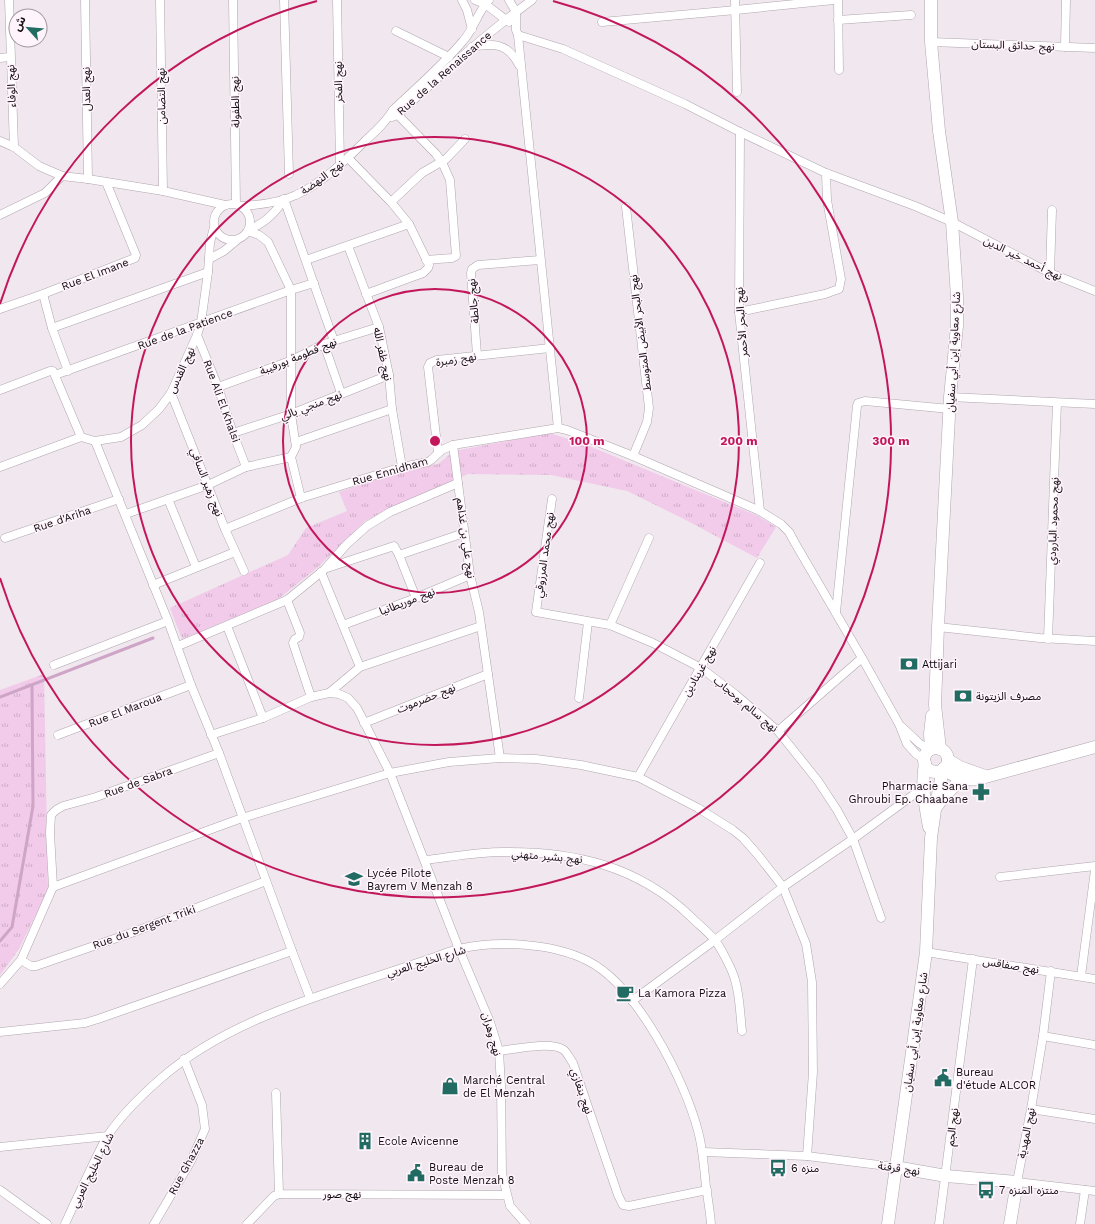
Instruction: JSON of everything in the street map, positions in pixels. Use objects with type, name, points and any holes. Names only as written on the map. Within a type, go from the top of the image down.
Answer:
[{"type":"main road","name":"شارع معاوية إبن أبي سفيان","points":[[931,0],[931,42],[939,131],[952,222],[957,297],[957,326],[950,403],[938,627],[936,705],[931,720],[930,754],[922,777],[922,789],[931,838]]},
{"type":"main road","points":[[945,766],[949,773],[962,779],[974,780],[1095,747]]},
{"type":"main road","points":[[930,754],[947,755],[945,766],[940,771],[932,771],[929,769],[930,754]]},
{"type":"main road","name":"شارع معاوية إبن أبي سفيان","points":[[888,1224],[926,952],[931,838],[934,810],[945,766]]},
{"type":"main road","points":[[945,766],[966,770],[986,777]]},
{"type":"main road","points":[[934,810],[947,793],[962,779]]},
{"type":"main road","name":"نهج قرقنة","points":[[895,1167],[946,1176],[1017,1182]]},
{"type":"main road","name":"نهج المهدية","points":[[1010,1224],[1017,1182]]},
{"type":"street","name":"نهج الوفاء","points":[[9,0],[14,147]]},
{"type":"street","name":"نهج العدل","points":[[85,0],[88,178]]},
{"type":"street","name":"نهج التضامن","points":[[160,0],[163,191]]},
{"type":"street","name":"نهج الطفولة","points":[[233,0],[239,205]]},
{"type":"street","points":[[284,0],[289,174]]},
{"type":"street","name":"نهج الفخر","points":[[337,0],[340,164]]},
{"type":"street","points":[[462,0],[467,10],[472,29]]},
{"type":"street","points":[[475,0],[487,2],[506,19],[517,32]]},
{"type":"street","points":[[509,0],[516,12],[558,428],[568,430],[633,456],[760,511],[781,524],[789,532],[899,724],[930,754]]},
{"type":"street","name":"Rue de la Renaissance","points":[[388,119],[506,19],[532,0]]},
{"type":"street","points":[[735,0],[738,92]]},
{"type":"street","points":[[602,22],[834,0]]},
{"type":"street","points":[[838,0],[839,70]]},
{"type":"street","points":[[1065,47],[1066,0]]},
{"type":"street","name":"Rue de la Renaissance","points":[[395,113],[449,57],[472,29],[487,2]]},
{"type":"street","points":[[838,20],[911,15]]},
{"type":"street","points":[[396,31],[449,57]]},
{"type":"street","name":"نهج أحمد خير الدين","points":[[517,32],[564,49],[685,104],[826,173],[915,206],[952,222],[1050,273],[1095,291]]},
{"type":"street","name":"نهج حدائق البستان","points":[[931,42],[1095,48]]},
{"type":"street","points":[[471,48],[485,45],[500,46],[508,50],[515,58],[521,70]]},
{"type":"street","points":[[0,58],[10,57]]},
{"type":"street","points":[[395,113],[436,154],[442,162],[451,187],[456,256],[452,258],[426,260]]},
{"type":"street","name":"نهج النهضة","points":[[239,205],[263,204],[284,200],[308,188],[348,158],[388,119]]},
{"type":"street","name":"نهج البحر الأحمر","points":[[740,132],[739,312],[760,511]]},
{"type":"street","points":[[391,202],[422,173],[442,162],[465,140]]},
{"type":"street","points":[[0,141],[14,147],[33,163],[62,176],[88,178],[163,191],[224,205],[239,205],[248,212],[250,216],[251,220],[249,230],[246,235],[237,240],[224,251],[209,259]]},
{"type":"street","points":[[348,158],[391,202],[409,224],[428,265],[428,268],[423,273],[366,294]]},
{"type":"street","points":[[739,312],[825,294],[839,289],[841,279],[827,200],[826,173]]},
{"type":"street","points":[[0,215],[45,193],[62,176]]},
{"type":"street","name":"Rue El Imane","points":[[0,309],[135,258],[136,255],[106,182]]},
{"type":"street","points":[[249,230],[273,215],[284,200]]},
{"type":"street","points":[[284,200],[334,341]]},
{"type":"street","points":[[224,205],[216,214],[214,227],[223,238],[228,240],[237,240]]},
{"type":"street","name":"نهج البحر الأبيض المتوسط","points":[[626,207],[649,408],[647,422],[633,456]]},
{"type":"street","points":[[1050,273],[1052,210]]},
{"type":"street","points":[[306,260],[409,224]]},
{"type":"street","name":"نهج القدس","points":[[81,437],[95,441],[113,439],[132,432],[142,425],[158,409],[171,393],[201,323],[208,272],[210,243],[214,227]]},
{"type":"street","points":[[126,514],[208,485],[246,467],[291,456],[295,451],[296,442],[291,414],[290,361],[292,290],[268,242],[249,230]]},
{"type":"street","name":"نهج ظفر الله","points":[[348,246],[378,327],[389,376],[392,409],[402,467]]},
{"type":"street","name":"نهج جالطة","points":[[477,355],[472,270],[478,266],[540,260]]},
{"type":"street","points":[[52,328],[208,272]]},
{"type":"street","name":"Rue de la Patience","points":[[0,390],[50,371],[53,371],[55,375],[68,371],[314,283]]},
{"type":"street","points":[[43,294],[52,328],[68,371]]},
{"type":"street","name":"نهج فطومة بورقيبة","points":[[218,387],[290,361],[324,344],[378,327]]},
{"type":"street","name":"Rue Ali El Khalsi","points":[[197,335],[218,387],[246,467]]},
{"type":"street","points":[[324,344],[342,393]]},
{"type":"street","name":"نهج زمبرة","points":[[438,453],[428,367],[430,363],[437,360],[477,355],[550,348]]},
{"type":"street","points":[[0,466],[81,437],[55,375]]},
{"type":"street","name":"نهج منجي بالي","points":[[233,433],[291,414],[389,376]]},
{"type":"street","name":"نهج زهير السافي","points":[[171,393],[225,529],[244,571]]},
{"type":"street","points":[[836,612],[858,403],[865,401],[1095,404]]},
{"type":"street","name":"نهج محمود البارودي","points":[[1048,639],[1057,403]]},
{"type":"street","points":[[296,442],[392,409]]},
{"type":"street","name":"Rue Ennidham","points":[[225,529],[302,498],[402,467],[428,462],[438,453],[453,445],[558,428]]},
{"type":"street","points":[[95,441],[126,514],[178,646],[191,685],[219,753],[310,998]]},
{"type":"street","points":[[453,445],[458,483]]},
{"type":"street","points":[[291,456],[302,498]]},
{"type":"street","name":"نهج علي بن غذاهم","points":[[323,570],[346,545],[367,526],[390,512],[458,483],[470,575],[481,626],[500,758]]},
{"type":"street","name":"Rue d'Ariha","points":[[5,538],[119,499]]},
{"type":"street","points":[[168,499],[196,567]]},
{"type":"street","name":"نهج محمد المرزوقي","points":[[536,612],[552,499]]},
{"type":"street","points":[[399,555],[464,533]]},
{"type":"street","points":[[610,625],[649,538]]},
{"type":"street","points":[[178,646],[287,600],[323,570],[393,546],[399,555],[416,598]]},
{"type":"street","points":[[153,584],[235,552]]},
{"type":"street","name":"نهج غرينادين","points":[[638,777],[760,563]]},
{"type":"street","points":[[323,570],[360,667]]},
{"type":"street","name":"نهج موريطانيا","points":[[344,625],[416,598],[470,575]]},
{"type":"street","points":[[287,600],[300,633],[299,637],[295,639],[293,643],[311,697]]},
{"type":"street","name":"نهج سالم بوحجاب","points":[[536,612],[610,625],[653,643],[701,668],[778,730],[818,781],[837,810],[853,839],[881,918]]},
{"type":"street","points":[[54,665],[168,621]]},
{"type":"street","points":[[579,698],[588,622]]},
{"type":"street","points":[[226,626],[263,718]]},
{"type":"street","points":[[211,735],[263,718],[311,697],[330,693],[360,667],[481,626]]},
{"type":"street","points":[[938,627],[1048,639],[1095,642]]},
{"type":"street","points":[[778,730],[862,658]]},
{"type":"street","name":"نهج حضرموت","points":[[364,723],[488,674]]},
{"type":"street","name":"Rue El Maroua","points":[[58,735],[191,685]]},
{"type":"street","name":"نهج وهران","points":[[330,693],[339,694],[348,698],[357,708],[390,773],[459,949],[490,1022],[499,1051],[502,1174],[506,1195],[510,1206],[526,1224]]},
{"type":"street","name":"Rue de Sabra","points":[[53,887],[50,833],[51,814],[62,806],[96,797],[219,753]]},
{"type":"street","points":[[0,984],[21,960],[53,887],[242,818],[390,773],[449,762],[500,758],[536,760],[581,765],[638,777],[698,808],[733,830],[743,838],[783,887],[806,944],[812,982],[813,1072],[808,1156]]},
{"type":"street","points":[[632,1001],[715,940],[783,887],[922,789]]},
{"type":"street","name":"نهج بشير متهني","points":[[425,860],[504,852],[556,854],[585,859],[630,875],[651,886],[681,908],[715,940],[735,978],[742,1031]]},
{"type":"street","points":[[1000,877],[1095,866]]},
{"type":"street","points":[[1080,976],[1095,870]]},
{"type":"street","name":"Rue du Sergent Triki","points":[[21,960],[31,966],[36,966],[134,932],[266,881]]},
{"type":"street","name":"شارع الخليج العربي","points":[[65,1224],[77,1196],[108,1136],[135,1103],[158,1080],[184,1059],[214,1041],[259,1019],[310,998],[459,949],[492,945],[523,944],[558,949],[588,961],[608,974],[632,1001],[655,1033],[691,1109],[703,1152],[711,1224]]},
{"type":"street","points":[[0,1032],[85,1023],[292,952]]},
{"type":"street","name":"نهج صفاقس","points":[[926,952],[1095,979]]},
{"type":"street","name":"نهج الجم","points":[[939,1224],[973,959]]},
{"type":"street","name":"نهج المهدية","points":[[1017,1182],[1043,1036],[1051,971]]},
{"type":"street","points":[[1043,1036],[1095,1045]]},
{"type":"street","name":"نهج بنغازي","points":[[499,1051],[548,1046],[556,1047],[565,1051],[572,1063],[618,1195],[623,1205],[629,1206],[707,1190]]},
{"type":"street","name":"Rue Ghazza","points":[[154,1224],[191,1161],[205,1129],[202,1105],[184,1059]]},
{"type":"street","points":[[247,1224],[274,1196],[279,1194],[276,1092]]},
{"type":"street","points":[[1031,1109],[1095,1119]]},
{"type":"street","points":[[0,1147],[108,1136]]},
{"type":"street","name":"نهج قرقنة","points":[[703,1152],[808,1156],[895,1167]]},
{"type":"street","name":"نهج قرقنة","points":[[1017,1182],[1095,1191]]},
{"type":"street","points":[[0,1190],[47,1224]]},
{"type":"street","points":[[1080,1224],[1084,1190]]},
{"type":"street","name":"نهج صور","points":[[279,1194],[506,1195]]},
{"type":"green space","points":[[549,433],[582,443],[758,516],[776,527],[757,558],[627,491],[551,475],[468,474],[365,521],[317,568],[277,600],[182,639],[170,608],[288,555],[306,528],[347,511],[339,492],[403,470],[438,464],[454,451]]},
{"type":"green space","points":[[44,674],[48,890],[19,949],[0,975],[0,690]]},
{"type":"waterway","points":[[0,697],[153,638]]},
{"type":"waterway","points":[[0,941],[12,927],[33,806],[32,686]]},
{"type":"place","name":"Attijari","points":[[909,664]]},
{"type":"place","name":"مصرف الزيتونة","points":[[963,696]]},
{"type":"place","name":"Pharmacie Sana Ghroubi Ep. Chaabane","points":[[981,792]]},
{"type":"place","name":"Lycée Pilote Bayrem V Menzah 8","points":[[354,879]]},
{"type":"place","name":"La Kamora Pizza","points":[[625,993]]},
{"type":"place","name":"Bureau d'étude ALCOR","points":[[943,1078]]},
{"type":"place","name":"Marché Central de El Menzah","points":[[450,1086]]},
{"type":"place","name":"Ecole Avicenne","points":[[365,1141]]},
{"type":"place","name":"منزه 6","points":[[778,1168]]},
{"type":"place","name":"Bureau de Poste Menzah 8","points":[[416,1173]]},
{"type":"place","name":"منتزه المنزه 7","points":[[986,1190]]}]
